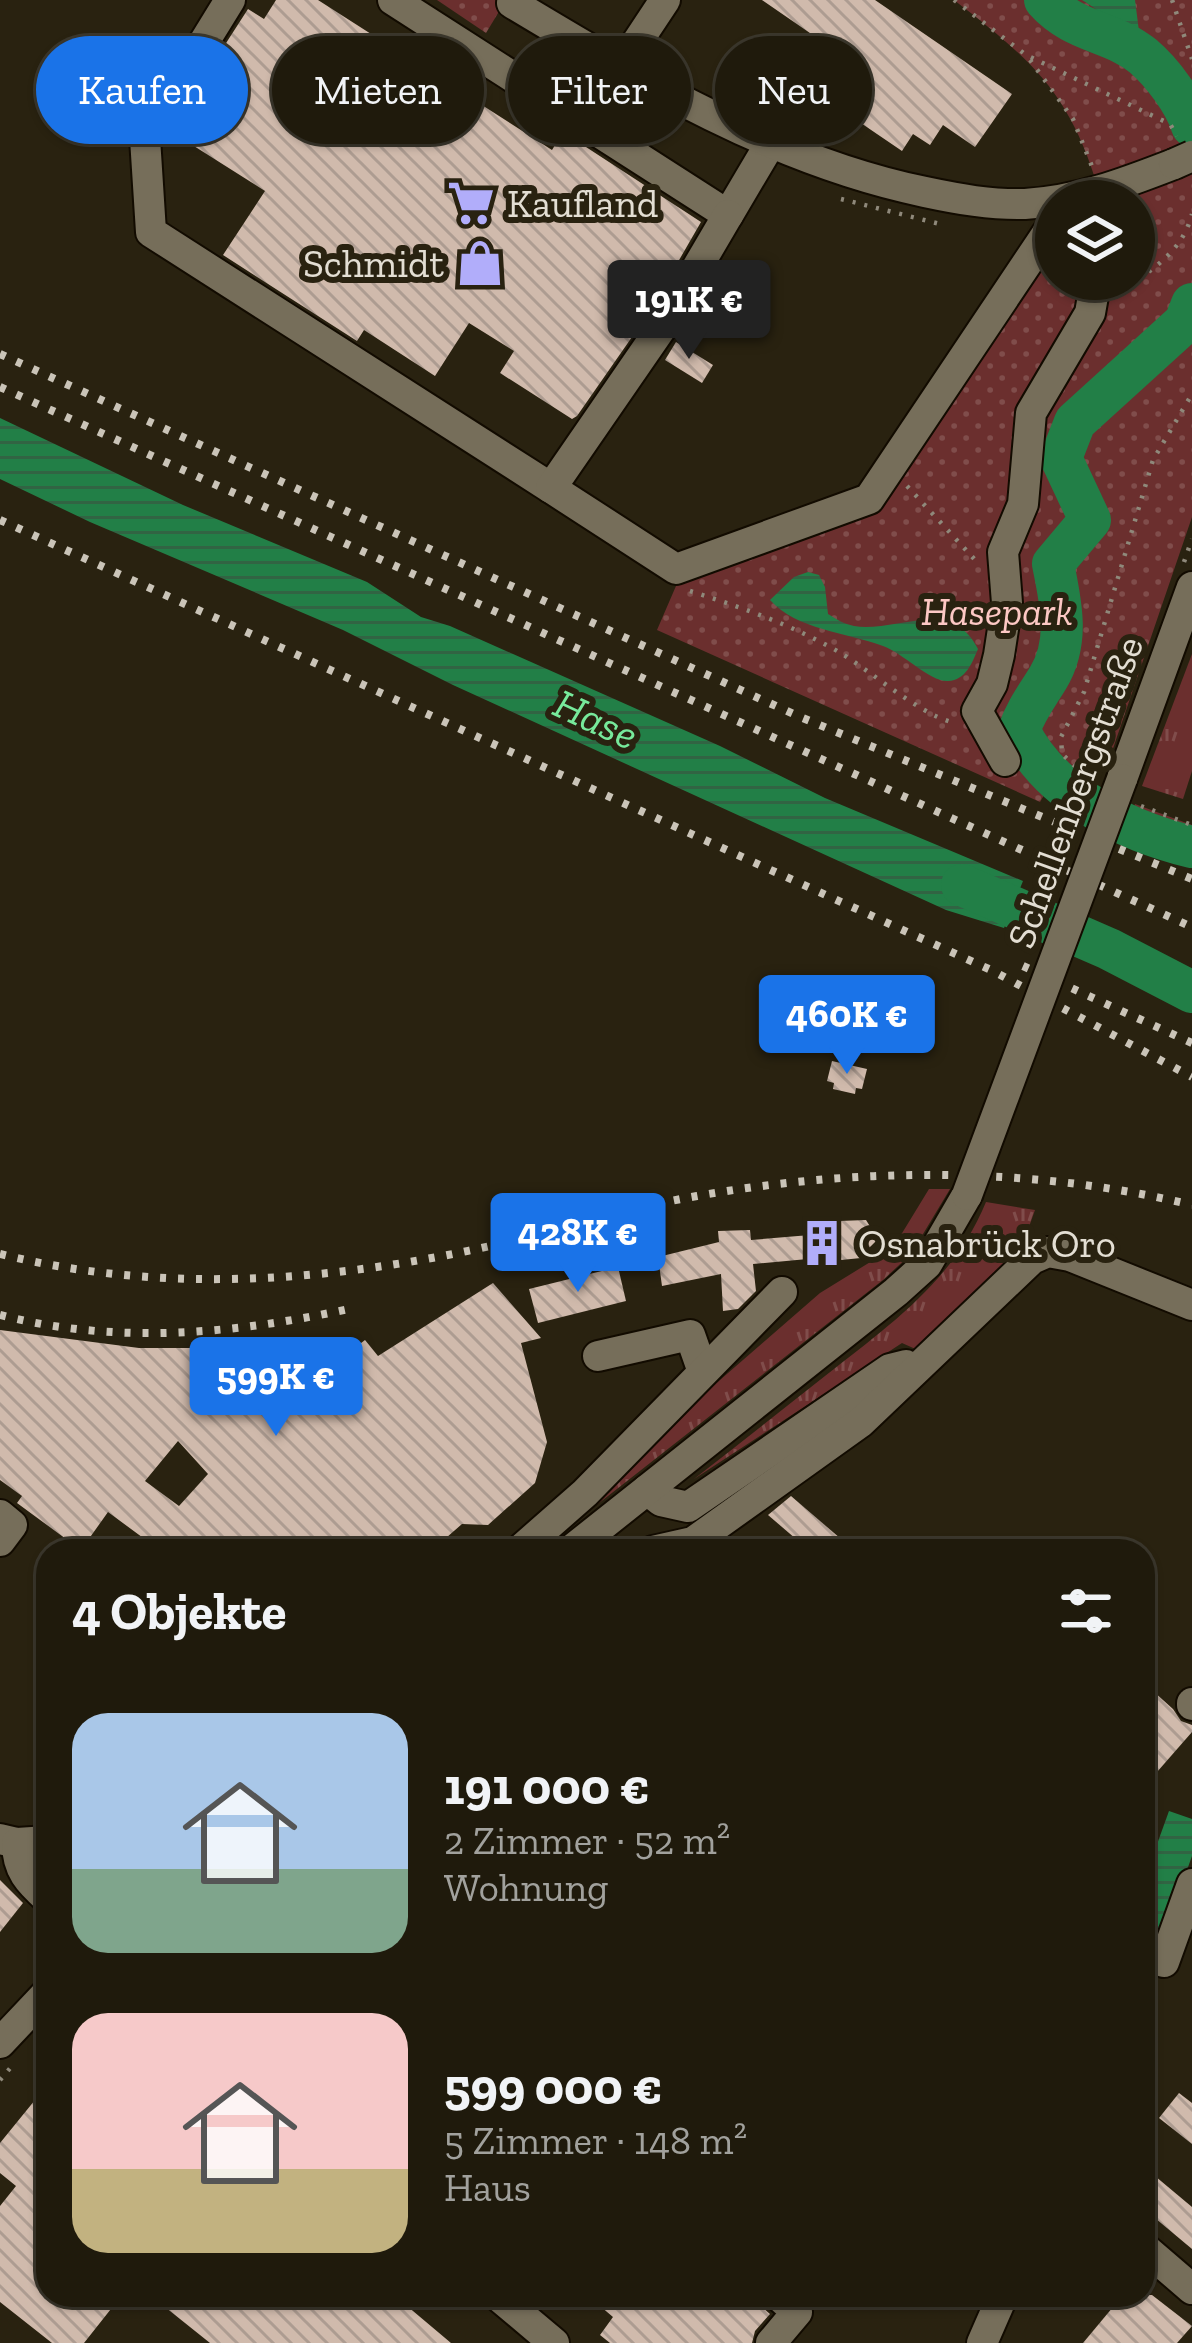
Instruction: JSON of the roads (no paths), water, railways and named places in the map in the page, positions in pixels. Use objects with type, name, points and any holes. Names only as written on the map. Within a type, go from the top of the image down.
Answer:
[{"type":"street","points":[[230,0],[145,138],[151,232],[676,568],[869,499],[1035,253]]},
{"type":"street","points":[[392,0],[728,215]]},
{"type":"street","points":[[641,36],[664,0]]},
{"type":"street","points":[[512,3],[567,36]]},
{"type":"street","points":[[551,488],[664,324],[770,144],[865,179],[971,201],[1035,204]]},
{"type":"street","points":[[1125,180],[1182,154]]},
{"type":"street","points":[[1005,761],[977,711],[992,684],[1007,603],[1003,552],[1023,504],[1031,413],[1090,313],[1092,300]]},
{"type":"street","name":"Schellenbergstraße","points":[[586,1539],[911,1278],[947,1235],[967,1195],[1192,587]]},
{"type":"street","points":[[697,1539],[861,1422],[1032,1259],[1048,1252],[1070,1256],[1192,1305]]},
{"type":"street","points":[[532,1539],[782,1292]]},
{"type":"street","points":[[598,1356],[690,1335],[703,1372]]},
{"type":"street","points":[[647,1490],[661,1501],[688,1507],[890,1369],[920,1362]]},
{"type":"street","points":[[22,1841],[17,1860],[36,1888]]},
{"type":"street","points":[[1155,1959],[1164,1962],[1192,1884]]},
{"type":"street","points":[[0,2043],[36,2005]]},
{"type":"street","points":[[1155,2257],[1192,2289]]},
{"type":"street","points":[[511,2307],[554,2343]]},
{"type":"street","points":[[771,2343],[797,2312],[791,2307]]},
{"type":"street","points":[[982,2343],[998,2307]]},
{"type":"water","points":[[1082,0],[1135,0],[1142,55],[1119,45],[1106,18]]},
{"type":"water","points":[[0,418],[183,505],[367,582],[421,617],[1023,881],[1004,928],[946,910],[343,630],[0,479]]},
{"type":"water","points":[[808,572],[819,575],[825,587],[828,614],[847,624],[870,627],[938,620],[953,624],[978,649],[971,665],[959,678],[941,680],[891,650],[794,618],[770,600],[794,577]]},
{"type":"water","points":[[1169,1811],[1192,1819],[1192,1856],[1161,1943],[1155,1941],[1155,1850]]},
{"type":"waterway","name":"Hase","points":[[1045,0],[1068,19],[1143,56],[1172,88],[1192,126]]},
{"type":"waterway","name":"Hase","points":[[1192,304],[1185,322],[1075,422],[1061,458],[1090,520],[1053,564],[1061,608],[1059,650],[1019,730],[1049,773],[1092,806],[1141,831],[1192,847]]},
{"type":"waterway","name":"Hase","points":[[962,885],[1109,949],[1192,992]]},
{"type":"railway","points":[[0,354],[798,716],[1192,879]]},
{"type":"railway","points":[[0,387],[1192,927]]},
{"type":"railway","points":[[0,520],[991,970],[1192,1077]]},
{"type":"railway","points":[[1023,966],[1192,1043]]},
{"type":"railway","points":[[0,1254],[64,1267],[192,1279],[321,1274],[449,1255],[697,1196],[883,1176],[1008,1177],[1131,1192],[1192,1205]]},
{"type":"railway","points":[[0,1315],[88,1330],[175,1333],[262,1325],[349,1309]]},
{"type":"place","name":"Kaufland","points":[[471,203]]},
{"type":"place","name":"Schmidt","points":[[480,263]]},
{"type":"place","name":"Osnabrück Oro","points":[[822,1243]]},
{"type":"park label","name":"Hasepark","points":[[997,611]]}]
